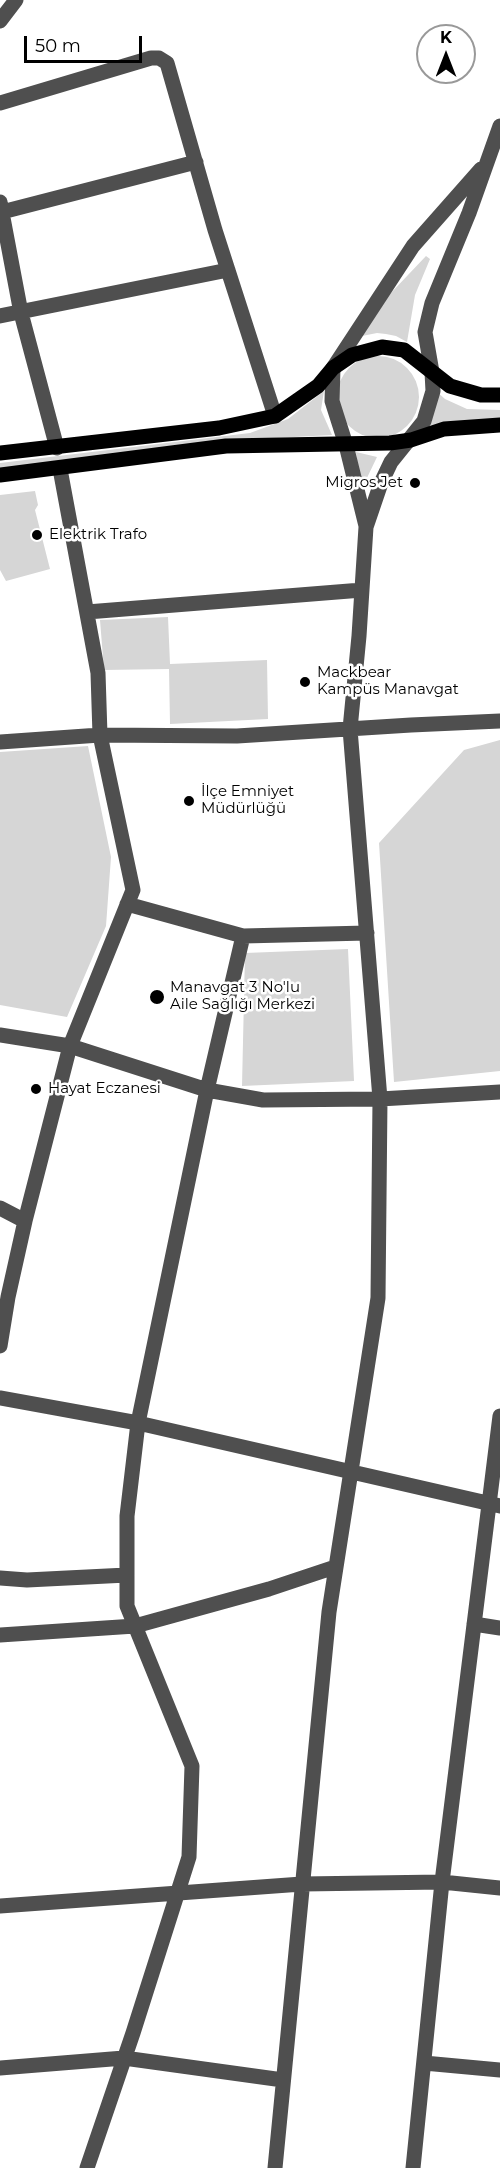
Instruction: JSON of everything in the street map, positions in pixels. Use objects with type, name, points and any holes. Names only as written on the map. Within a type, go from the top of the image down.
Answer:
[{"type":"main road","points":[[0,453],[219,428],[275,416],[318,386],[333,368],[352,355],[382,347],[404,350],[450,386],[481,395],[500,395]]},
{"type":"main road","points":[[0,475],[226,447],[346,445],[411,440],[444,429],[500,424]]},
{"type":"street","points":[[0,21],[10,2]]},
{"type":"street","points":[[0,103],[151,58],[159,58],[167,63],[228,270],[275,416]]},
{"type":"street","points":[[275,2168],[329,1612],[378,1298],[380,1099],[350,729],[366,527],[392,462],[424,421],[433,392],[425,332],[432,303],[469,213],[500,126]]},
{"type":"street","points":[[57,448],[21,313],[1,207],[196,162]]},
{"type":"street","points":[[366,527],[346,445],[332,401],[333,368],[413,246],[487,163]]},
{"type":"street","points":[[0,316],[228,270]]},
{"type":"street","points":[[0,1346],[25,1221],[70,1046],[133,890],[100,735],[98,673],[60,469]]},
{"type":"street","points":[[87,612],[362,590]]},
{"type":"street","points":[[0,742],[100,735],[237,736],[411,724],[500,721]]},
{"type":"street","points":[[127,904],[243,936],[367,933]]},
{"type":"street","points":[[87,2168],[189,1857],[192,1766],[127,1606],[127,1516],[138,1423],[207,1090],[243,936]]},
{"type":"street","points":[[0,1035],[70,1046],[207,1090],[263,1100],[380,1099],[500,1092]]},
{"type":"street","points":[[0,1208],[25,1221]]},
{"type":"street","points":[[0,1398],[138,1423],[495,1505]]},
{"type":"street","points":[[413,2168],[442,1882],[474,1624],[495,1505],[500,1416]]},
{"type":"street","points":[[0,1635],[135,1626],[269,1589],[335,1567]]},
{"type":"street","points":[[0,1578],[27,1580],[127,1575]]},
{"type":"street","points":[[474,1624],[500,1628]]},
{"type":"street","points":[[0,1906],[303,1884],[442,1882],[500,1888]]},
{"type":"street","points":[[0,2068],[124,2058],[283,2080]]},
{"type":"street","points":[[424,2063],[500,2070]]},
{"type":"shaded area","points":[[426,256],[430,259],[415,295],[407,342],[386,334],[362,336],[389,295]]},
{"type":"shaded area","points":[[370,356],[386,356],[401,363],[412,374],[419,389],[416,413],[407,426],[386,438],[370,438],[355,431],[344,420],[337,405],[337,389],[344,374],[355,363]]},
{"type":"shaded area","points":[[324,391],[321,410],[332,435],[237,440],[0,470],[0,463],[250,433],[288,419]]},
{"type":"shaded area","points":[[436,391],[445,399],[467,409],[500,410],[500,419],[429,426]]},
{"type":"shaded area","points":[[356,452],[377,457],[365,482],[361,497]]},
{"type":"shaded area","points":[[35,491],[38,505],[35,510],[50,569],[6,581],[0,570],[0,495]]},
{"type":"shaded area","points":[[168,617],[170,664],[267,660],[268,719],[170,724],[169,669],[104,670],[100,620]]},
{"type":"shaded area","points":[[500,740],[500,1071],[394,1082],[379,843],[464,750]]},
{"type":"shaded area","points":[[88,746],[111,857],[106,926],[67,1017],[0,1005],[0,752]]},
{"type":"shaded area","points":[[348,949],[354,1081],[242,1086],[245,953]]},
{"type":"place","name":"Migros Jet","points":[[415,483]]},
{"type":"place","name":"Elektrik Trafo","points":[[37,535]]},
{"type":"place","name":"Mackbear Kampüs Manavgat","points":[[305,682]]},
{"type":"place","name":"İlçe Emniyet Müdürlüğü","points":[[189,801]]},
{"type":"place","name":"Manavgat 3 No'lu Aile Sağlığı Merkezi","points":[[157,997]]},
{"type":"place","name":"Hayat Eczanesi","points":[[36,1089]]}]
